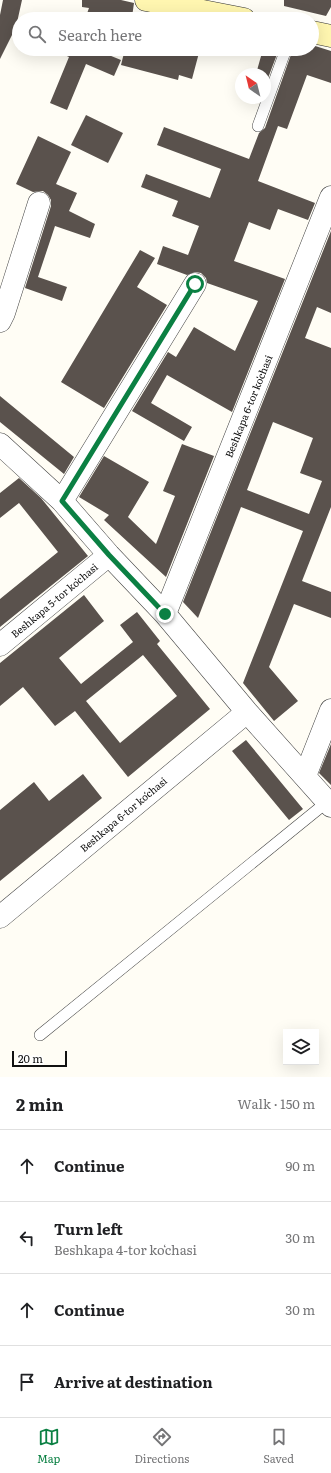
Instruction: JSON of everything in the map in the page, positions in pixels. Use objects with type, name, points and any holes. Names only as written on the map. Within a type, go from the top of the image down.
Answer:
[{"type":"street","points":[[146,0],[185,12]]},
{"type":"street","points":[[319,33],[331,36]]},
{"type":"street","name":"Beshkapa 6-tor koʻchasi","points":[[165,614],[331,197]]},
{"type":"street","points":[[0,321],[4,314],[39,204]]},
{"type":"street","points":[[62,501],[195,284]]},
{"type":"street","points":[[0,444],[62,501],[109,555],[165,614],[247,712],[329,804]]},
{"type":"street","name":"Beshkapa 5-tor koʻchasi","points":[[0,645],[109,555]]},
{"type":"street","points":[[305,776],[331,710]]},
{"type":"street","name":"Beshkapa 6-tor koʻchasi","points":[[0,917],[247,712]]},
{"type":"lane","points":[[258,126],[283,56]]},
{"type":"lane","points":[[40,1035],[329,804]]},
{"type":"building","points":[[3,0],[22,0],[19,12],[12,12],[12,35],[0,59],[0,15]]},
{"type":"building","points":[[82,0],[121,0],[134,3],[133,12],[88,12],[89,8],[82,7]]},
{"type":"building","points":[[284,0],[331,0],[331,7],[326,16],[319,14],[319,12],[309,12],[284,6]]},
{"type":"building","points":[[319,47],[331,51],[331,83],[307,75],[287,129],[278,126],[258,181],[315,203],[308,220],[278,209],[270,230],[249,222],[234,261],[285,279],[232,412],[167,375],[151,403],[192,427],[184,441],[132,411],[168,352],[176,357],[194,327],[235,351],[258,301],[207,283],[206,278],[201,273],[195,272],[187,275],[157,264],[163,246],[188,255],[199,226],[172,216],[178,201],[141,187],[146,174],[210,198],[221,169],[157,145],[164,127],[249,159],[259,133],[265,128],[291,56],[319,56]]},
{"type":"building","points":[[67,56],[111,56],[121,60],[114,76],[86,64],[67,110],[50,103],[69,57]]},
{"type":"building","points":[[123,56],[198,56],[192,79],[179,75],[178,80],[121,65]]},
{"type":"building","points":[[261,56],[276,56],[271,70],[271,68],[258,68]]},
{"type":"building","points":[[86,115],[123,133],[108,163],[71,145]]},
{"type":"building","points":[[38,136],[71,152],[56,184],[77,193],[69,211],[95,224],[90,238],[55,226],[38,277],[67,287],[62,301],[25,288],[51,206],[51,200],[43,191],[33,192],[16,184]]},
{"type":"building","points":[[331,231],[331,313],[317,307],[305,338],[331,348],[331,507],[302,581],[331,592],[331,618],[294,604],[269,667],[298,701],[274,721],[243,683],[303,531],[241,507],[198,618],[183,602]],"holes":[[[273,422],[313,438],[300,473],[322,481],[309,514],[247,490]]]},
{"type":"building","points":[[140,250],[155,258],[137,287],[167,305],[104,408],[61,382]]},
{"type":"building","points":[[0,396],[74,457],[64,474],[0,422]]},
{"type":"building","points":[[182,444],[214,456],[166,577],[104,520],[109,515],[79,497],[104,456],[149,482],[128,517],[156,544],[175,496],[163,491]]},
{"type":"building","points":[[19,478],[41,498],[88,556],[0,627],[0,599],[58,552],[19,503],[0,518],[0,493]]},
{"type":"building","points":[[84,595],[104,621],[59,658],[81,684],[133,642],[120,625],[137,612],[160,641],[157,644],[210,709],[128,777],[75,711],[55,726],[23,687],[0,706],[0,663]],"holes":[[[143,655],[177,696],[120,743],[86,701]]]},
{"type":"building","points":[[246,740],[303,809],[289,820],[232,751]]},
{"type":"building","points":[[331,744],[331,785],[319,773]]},
{"type":"building","points":[[83,774],[102,798],[0,881],[0,810],[34,782],[49,801]]},
{"type":"route","points":[[165,614],[109,555],[62,501],[195,284]]}]
